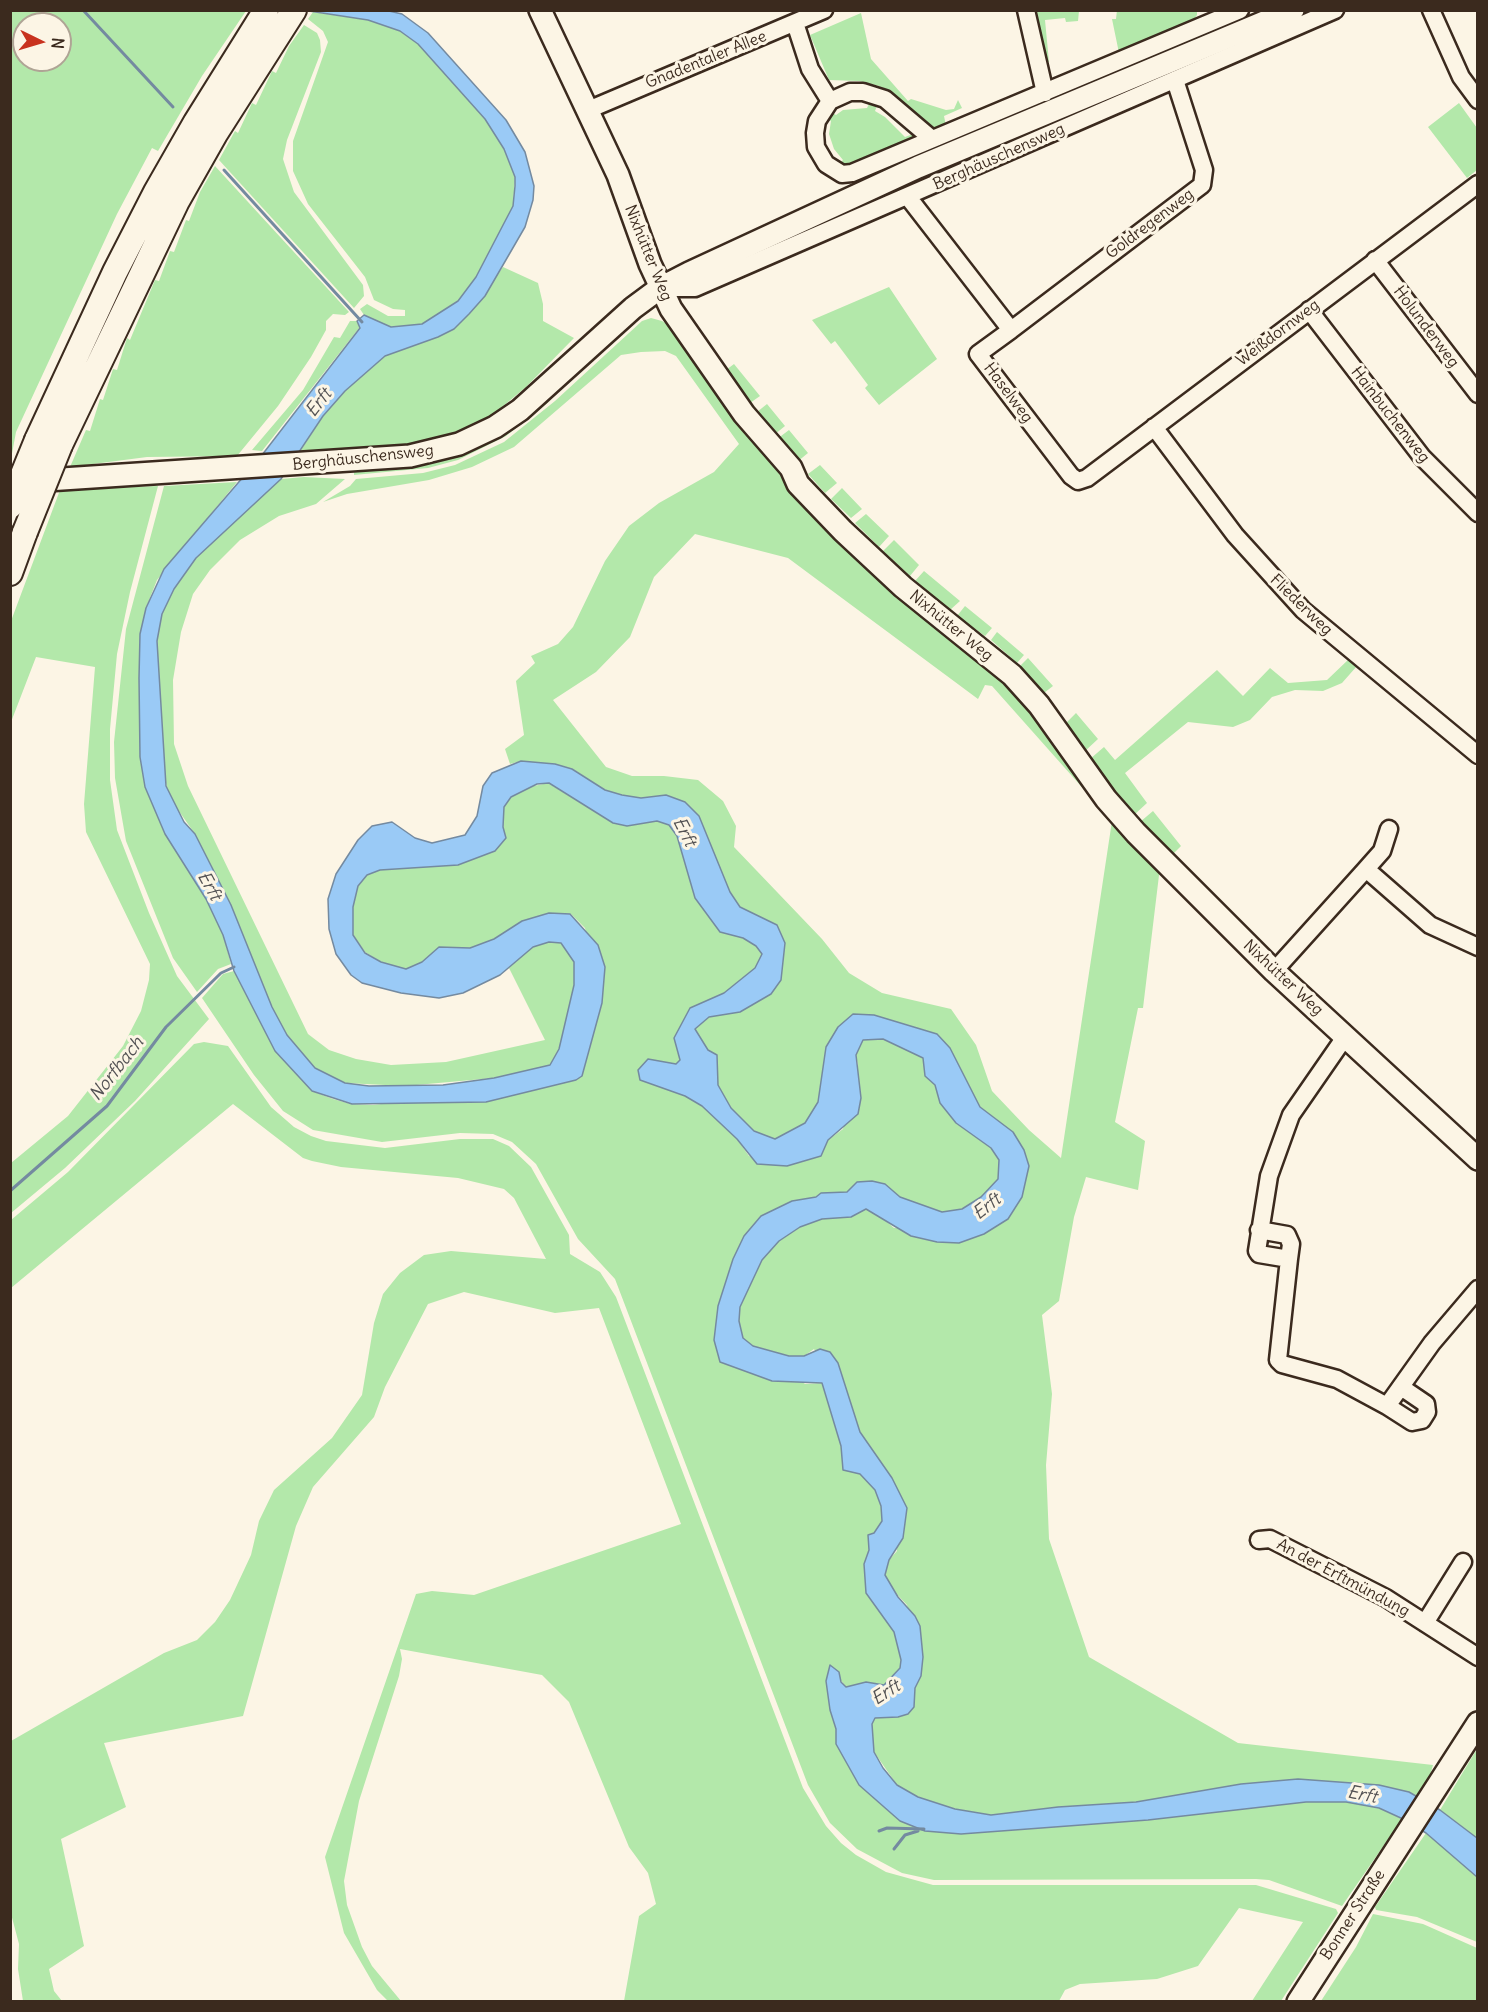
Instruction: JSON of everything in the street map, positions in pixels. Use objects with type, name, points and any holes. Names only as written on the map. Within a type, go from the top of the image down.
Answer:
[{"type":"highway","points":[[10,506],[48,442],[215,134],[276,16]]},
{"type":"highway","points":[[10,573],[26,532],[48,442]]},
{"type":"main road","name":"Nixhütter Weg","points":[[540,10],[618,175],[660,288],[674,314],[744,414],[791,468],[798,484],[843,531],[903,587],[1012,675],[1039,705],[1106,799],[1136,833],[1274,970],[1478,1159]]},
{"type":"main road","name":"Berghäuschensweg","points":[[10,482],[239,469],[429,453],[483,434],[520,410],[633,308],[660,288],[878,184],[1293,10]]},
{"type":"main road","name":"Bonner Straße","points":[[1298,2001],[1478,1723]]},
{"type":"street","name":"Gnadentaler Allee","points":[[588,110],[824,10]]},
{"type":"street","points":[[1026,10],[1045,93]]},
{"type":"street","points":[[932,139],[875,94],[850,92],[830,100],[817,121],[816,147],[826,164],[838,173],[852,173],[1045,93],[1207,17],[1240,10]]},
{"type":"street","name":"Berghäuschensweg","points":[[660,288],[694,288],[1335,10]]},
{"type":"street","points":[[1431,10],[1461,77],[1478,100]]},
{"type":"street","points":[[795,23],[810,69],[830,100]]},
{"type":"street","name":"Goldregenweg","points":[[1011,330],[1202,184],[1204,170],[1175,80]]},
{"type":"street","name":"Weißdornweg","points":[[1078,481],[1087,478],[1478,184]]},
{"type":"street","points":[[908,197],[1011,330]]},
{"type":"street","name":"Holunderweg","points":[[1376,260],[1478,394]]},
{"type":"street","name":"Hainbuchenweg","points":[[1309,310],[1422,457],[1478,513]]},
{"type":"street","name":"Haselweg","points":[[1011,330],[978,354],[1071,476],[1078,481]]},
{"type":"street","name":"Fliederweg","points":[[1154,427],[1234,535],[1303,610],[1478,755]]},
{"type":"street","points":[[1274,970],[1382,851],[1389,830]]},
{"type":"street","points":[[1366,869],[1430,925],[1478,947]]},
{"type":"street","points":[[1289,1259],[1259,1254],[1257,1247],[1269,1176],[1291,1115],[1345,1037]]},
{"type":"street","points":[[1259,1230],[1287,1235],[1291,1244],[1278,1360],[1282,1364],[1337,1378],[1412,1422],[1422,1420],[1427,1412],[1426,1404],[1401,1387]]},
{"type":"street","points":[[1387,1406],[1432,1342],[1478,1288]]},
{"type":"street","name":"An der Erftmündung","points":[[1259,1540],[1270,1539],[1386,1598],[1478,1657]]},
{"type":"street","name":"An der Erftmündung","points":[[1425,1623],[1463,1562]]},
{"type":"green space","points":[[1117,10],[1197,11],[1197,15],[1192,22],[1119,53],[1112,19],[1116,19]]},
{"type":"green space","points":[[10,11],[246,11],[202,76],[158,151],[152,148],[117,214],[16,432],[11,459]]},
{"type":"green space","points":[[1032,11],[1079,11],[1078,21],[1066,22],[1065,18],[1045,20],[1049,62],[1043,63]]},
{"type":"green space","points":[[313,12],[368,20],[400,31],[418,44],[485,119],[504,149],[515,177],[513,206],[476,277],[458,301],[422,324],[391,327],[364,315],[360,309],[367,304],[388,316],[405,316],[405,310],[393,309],[374,300],[365,277],[308,204],[293,171],[293,141],[328,42],[323,31],[308,19]]},
{"type":"green space","points":[[861,13],[871,59],[908,101],[911,99],[946,110],[954,109],[958,100],[962,108],[944,116],[946,126],[931,128],[879,86],[859,81],[829,80],[810,35]]},
{"type":"green space","points":[[304,25],[317,33],[321,52],[287,140],[283,159],[294,192],[363,285],[364,296],[354,308],[219,160],[235,131],[238,133],[252,103],[256,105],[272,71],[276,73],[289,46]]},
{"type":"green space","points":[[871,100],[878,103],[875,111],[885,117],[905,137],[913,134],[915,137],[910,142],[852,168],[838,166],[843,160],[834,149],[829,134],[831,121],[824,118],[828,110],[836,115],[843,110],[867,108]]},
{"type":"green space","points":[[1459,103],[1477,128],[1477,170],[1467,178],[1428,127]]},
{"type":"green space","points":[[215,166],[349,312],[345,315],[333,314],[326,321],[326,330],[311,357],[278,406],[237,456],[147,457],[70,467],[86,430],[90,431],[113,369],[117,370],[127,338],[130,340],[155,280],[159,281],[170,251],[174,252],[186,220],[189,221],[200,192]]},
{"type":"green space","points":[[503,267],[538,283],[543,304],[543,321],[574,338],[526,387],[484,422],[452,436],[404,446],[299,453],[323,416],[345,391],[385,356],[438,337],[469,314]]},
{"type":"green space","points":[[889,287],[937,359],[879,405],[865,388],[868,385],[835,341],[831,344],[812,320]]},
{"type":"green space","points":[[651,318],[662,321],[675,329],[731,404],[1007,680],[1160,867],[1143,1008],[1138,1008],[1115,1122],[1145,1141],[1138,1190],[1086,1177],[1074,1217],[1059,1301],[1042,1315],[1052,1394],[1046,1465],[1049,1539],[1089,1657],[1238,1743],[1433,1765],[1429,1779],[1418,1797],[1409,1792],[1379,1785],[1241,1784],[1136,1802],[1058,1807],[991,1815],[955,1809],[918,1797],[897,1785],[874,1752],[872,1724],[875,1718],[908,1714],[921,1676],[907,1605],[891,1588],[885,1575],[889,1560],[897,1551],[871,1449],[860,1432],[850,1404],[814,1349],[804,1356],[789,1356],[753,1346],[743,1338],[739,1321],[740,1307],[762,1260],[779,1241],[800,1227],[822,1219],[851,1217],[866,1209],[877,1213],[894,1228],[1008,1219],[999,1122],[980,1107],[950,1048],[937,1035],[874,1015],[826,1047],[818,1102],[805,1123],[775,1139],[754,1131],[731,1108],[718,1085],[717,1055],[708,1050],[695,1029],[709,1017],[740,1012],[777,925],[740,907],[666,795],[641,798],[622,795],[605,790],[573,769],[555,764],[521,761],[510,764],[505,749],[524,735],[516,681],[535,663],[531,656],[558,644],[573,627],[605,561],[629,526],[659,503],[714,472],[739,444],[676,356],[665,351],[641,352],[621,355],[514,447],[472,467],[429,480],[347,494],[323,502],[350,486],[356,479],[423,473],[455,465],[504,442],[555,401],[642,321]],"holes":[[[695,534],[788,558],[978,699],[985,685],[992,686],[1112,821],[1061,1158],[1029,1130],[992,1091],[976,1045],[951,1009],[882,993],[849,973],[822,939],[734,847],[736,826],[723,801],[698,780],[664,776],[632,776],[606,767],[553,700],[596,672],[630,637],[654,577]]]},
{"type":"green space","points":[[350,321],[357,321],[360,327],[262,451],[252,450],[303,390],[334,337],[340,338]]},
{"type":"green space","points":[[734,364],[760,396],[750,403],[726,370]]},
{"type":"green space","points":[[550,401],[506,436],[458,460],[428,468],[354,475],[354,466],[376,465]]},
{"type":"green space","points":[[767,404],[785,426],[774,435],[757,412]]},
{"type":"green space","points":[[789,430],[808,453],[797,462],[777,439]]},
{"type":"green space","points":[[820,465],[837,483],[825,493],[808,474]]},
{"type":"green space","points":[[304,477],[345,479],[316,504],[279,516],[240,540],[210,570],[193,594],[181,632],[173,680],[174,744],[188,786],[308,1034],[329,1050],[356,1059],[391,1065],[446,1062],[545,1040],[509,968],[521,955],[533,947],[549,942],[561,943],[574,962],[574,985],[559,1049],[550,1065],[494,1078],[405,1086],[345,1083],[315,1068],[287,1035],[272,1007],[231,905],[195,834],[169,797],[163,769],[159,713],[157,641],[162,614],[174,589],[196,558],[227,527],[281,479]]},
{"type":"green space","points":[[237,482],[157,580],[146,608],[139,645],[140,757],[145,787],[165,834],[206,899],[223,935],[231,964],[218,969],[197,992],[173,958],[126,841],[115,778],[114,742],[126,629],[164,486]]},
{"type":"green space","points":[[158,486],[130,592],[117,654],[110,729],[110,780],[117,830],[149,913],[177,976],[209,1019],[135,1101],[65,1168],[11,1213],[11,1163],[68,1116],[123,1046],[141,1011],[149,980],[150,964],[86,832],[84,804],[95,667],[36,657],[11,722],[11,621],[60,490]]},
{"type":"green space","points":[[842,488],[862,509],[851,518],[831,499]]},
{"type":"green space","points":[[866,514],[889,536],[879,547],[855,523]]},
{"type":"green space","points":[[894,540],[919,565],[910,576],[883,551]]},
{"type":"green space","points":[[924,571],[960,601],[950,610],[915,581]]},
{"type":"green space","points":[[965,606],[992,628],[985,636],[957,616]]},
{"type":"green space","points":[[997,632],[1024,655],[1017,663],[991,640]]},
{"type":"green space","points":[[1028,658],[1053,686],[1044,693],[1020,666]]},
{"type":"green space","points":[[1349,659],[1357,666],[1342,683],[1323,691],[1295,690],[1272,697],[1250,720],[1233,727],[1188,722],[1125,773],[1147,803],[1134,815],[1090,759],[1104,747],[1115,760],[1217,670],[1243,696],[1270,668],[1288,683],[1327,680]]},
{"type":"green space","points":[[1076,713],[1098,739],[1084,752],[1065,724]]},
{"type":"green space","points":[[548,783],[613,823],[627,826],[657,821],[669,825],[677,836],[695,898],[720,932],[743,938],[756,946],[762,954],[755,968],[724,993],[690,1008],[677,1050],[680,1060],[676,1064],[648,1059],[640,1080],[685,1096],[702,1106],[737,1139],[749,1156],[787,1166],[821,1156],[828,1140],[843,1129],[858,1065],[856,1055],[863,1040],[883,1039],[923,1058],[925,1076],[935,1085],[940,1103],[956,1123],[991,1148],[999,1160],[998,1179],[981,1197],[963,1209],[942,1212],[900,1197],[885,1184],[872,1181],[857,1182],[847,1192],[792,1201],[761,1216],[744,1236],[733,1259],[718,1306],[717,1320],[805,1384],[822,1383],[841,1445],[843,1469],[860,1474],[875,1490],[881,1506],[882,1521],[874,1533],[868,1535],[869,1550],[864,1564],[866,1593],[894,1632],[901,1660],[900,1668],[884,1685],[866,1682],[846,1687],[830,1666],[826,1681],[830,1710],[836,1729],[836,1744],[859,1785],[900,1821],[961,1834],[1148,1820],[1306,1802],[1346,1802],[1379,1808],[1402,1819],[1342,1906],[1269,1880],[1256,1879],[934,1880],[902,1873],[857,1849],[830,1823],[808,1785],[615,1279],[578,1239],[536,1164],[512,1142],[493,1134],[460,1133],[382,1142],[313,1130],[283,1111],[254,1075],[202,998],[223,974],[234,971],[275,1051],[312,1091],[333,1099],[351,1104],[373,1105],[576,1080],[602,1003],[585,928],[571,914],[549,913],[522,921],[494,939],[470,948],[439,947],[422,962],[406,969],[381,962],[365,952],[353,935],[353,907],[358,886],[367,875],[380,870],[402,867],[458,865],[506,838],[503,827],[504,807],[511,797],[524,788]]},
{"type":"green space","points":[[1153,811],[1181,846],[1172,855],[1140,822]]},
{"type":"green space","points":[[204,1042],[228,1046],[271,1107],[294,1127],[311,1136],[326,1141],[385,1148],[460,1139],[493,1139],[509,1146],[531,1167],[569,1235],[570,1254],[600,1272],[616,1297],[803,1788],[826,1826],[841,1843],[856,1855],[886,1872],[933,1885],[1256,1885],[1336,1909],[1338,1913],[1281,2001],[1252,2001],[1303,1922],[1239,1908],[1198,1966],[1157,1979],[1080,1984],[1065,1990],[1059,2001],[624,2001],[639,1916],[656,1904],[648,1873],[629,1847],[569,1702],[542,1675],[400,1649],[402,1659],[399,1676],[359,1801],[344,1881],[347,1905],[362,1947],[372,1966],[401,2001],[388,2001],[377,1990],[344,1933],[325,1857],[416,1594],[432,1591],[474,1595],[681,1524],[599,1308],[555,1313],[464,1292],[428,1304],[385,1387],[374,1417],[313,1487],[296,1526],[243,1716],[104,1743],[126,1807],[61,1839],[84,1946],[49,1969],[54,1991],[62,2001],[23,2001],[18,1969],[19,1944],[10,1910],[11,1741],[164,1653],[197,1640],[215,1622],[230,1600],[251,1555],[259,1521],[274,1490],[332,1438],[362,1395],[374,1323],[383,1294],[400,1273],[424,1255],[451,1251],[546,1259],[514,1198],[504,1189],[458,1178],[341,1167],[312,1161],[303,1158],[233,1104],[11,1288],[11,1220],[68,1172],[194,1044]]},
{"type":"green space","points":[[1477,1749],[1477,1838],[1440,1810]]},
{"type":"green space","points":[[1426,1833],[1477,1877],[1477,1942],[1417,1917],[1376,1910],[1375,1907]]},
{"type":"green space","points":[[1373,1914],[1423,1924],[1477,1948],[1477,2001],[1321,2001],[1356,1947]]},
{"type":"water","name":"Erft","points":[[309,11],[389,11],[402,14],[428,33],[506,120],[525,152],[534,186],[533,200],[525,227],[485,296],[454,329],[385,356],[345,391],[323,416],[281,479],[196,558],[174,589],[162,614],[157,641],[166,786],[184,822],[195,834],[231,905],[272,1007],[287,1035],[315,1068],[345,1083],[369,1086],[443,1085],[494,1078],[550,1065],[559,1049],[574,985],[574,962],[561,943],[549,942],[533,947],[500,975],[463,993],[439,998],[401,993],[362,983],[351,975],[336,954],[329,929],[328,899],[336,874],[358,840],[372,826],[392,822],[415,838],[432,843],[465,835],[477,816],[483,786],[492,773],[521,761],[555,764],[572,769],[605,790],[622,795],[641,798],[666,795],[685,802],[699,816],[730,892],[740,907],[777,925],[785,943],[781,980],[771,994],[740,1012],[709,1017],[695,1029],[708,1050],[717,1055],[718,1085],[731,1108],[754,1131],[775,1139],[805,1123],[818,1102],[826,1047],[838,1027],[853,1014],[874,1015],[937,1034],[950,1048],[980,1107],[1013,1132],[1024,1150],[1029,1166],[1022,1197],[1008,1219],[984,1234],[959,1243],[937,1242],[911,1236],[866,1209],[851,1217],[822,1219],[800,1227],[779,1241],[762,1260],[740,1307],[739,1321],[743,1338],[753,1346],[789,1356],[804,1356],[820,1349],[830,1352],[838,1363],[860,1432],[892,1478],[907,1508],[903,1538],[889,1560],[885,1575],[920,1626],[923,1657],[921,1676],[915,1688],[914,1707],[908,1714],[898,1717],[875,1718],[872,1724],[874,1752],[883,1768],[897,1785],[918,1797],[955,1809],[991,1815],[1058,1807],[1136,1802],[1241,1784],[1298,1779],[1379,1785],[1409,1792],[1440,1810],[1477,1838],[1477,1877],[1426,1833],[1403,1819],[1379,1808],[1346,1802],[1306,1802],[1148,1820],[961,1834],[925,1831],[900,1821],[859,1785],[836,1744],[836,1729],[830,1710],[826,1681],[830,1665],[839,1672],[841,1682],[846,1687],[866,1682],[884,1685],[900,1668],[901,1660],[894,1632],[866,1593],[864,1564],[869,1550],[868,1535],[874,1533],[882,1521],[881,1506],[875,1490],[860,1474],[843,1470],[841,1446],[822,1383],[772,1381],[720,1362],[714,1340],[718,1306],[733,1259],[744,1236],[761,1216],[792,1201],[816,1197],[821,1193],[847,1192],[857,1182],[872,1181],[885,1184],[900,1197],[942,1212],[962,1209],[981,1197],[998,1179],[999,1160],[991,1148],[956,1123],[940,1103],[935,1085],[925,1076],[923,1058],[883,1039],[863,1040],[856,1055],[861,1098],[858,1114],[828,1140],[821,1156],[787,1166],[757,1164],[737,1139],[702,1106],[685,1096],[640,1080],[638,1070],[648,1059],[676,1064],[680,1060],[674,1038],[690,1008],[724,993],[755,968],[762,954],[756,946],[743,938],[720,932],[695,898],[677,836],[669,825],[657,821],[627,826],[613,823],[549,783],[537,784],[511,797],[504,807],[503,827],[506,838],[495,851],[458,865],[380,870],[367,875],[358,886],[353,907],[353,935],[365,953],[381,962],[406,969],[422,962],[439,947],[470,948],[494,939],[522,921],[549,913],[570,914],[598,945],[605,967],[602,1003],[582,1076],[576,1080],[486,1102],[352,1104],[312,1091],[275,1051],[234,971],[223,935],[206,899],[165,834],[145,787],[140,757],[139,678],[140,634],[146,608],[164,569],[262,455],[360,328],[357,321],[364,315],[391,327],[422,324],[458,301],[476,277],[513,206],[515,186],[515,177],[504,149],[485,119],[418,44],[400,31],[368,20]]},
{"type":"waterway","points":[[83,10],[173,107]]},
{"type":"waterway","points":[[224,170],[362,322]]},
{"type":"waterway","name":"Norfbach","points":[[10,1191],[107,1106],[166,1027],[221,973],[234,967]]},
{"type":"waterway","points":[[879,1831],[887,1828],[924,1829]]},
{"type":"waterway","points":[[894,1849],[905,1835],[918,1831]]}]
